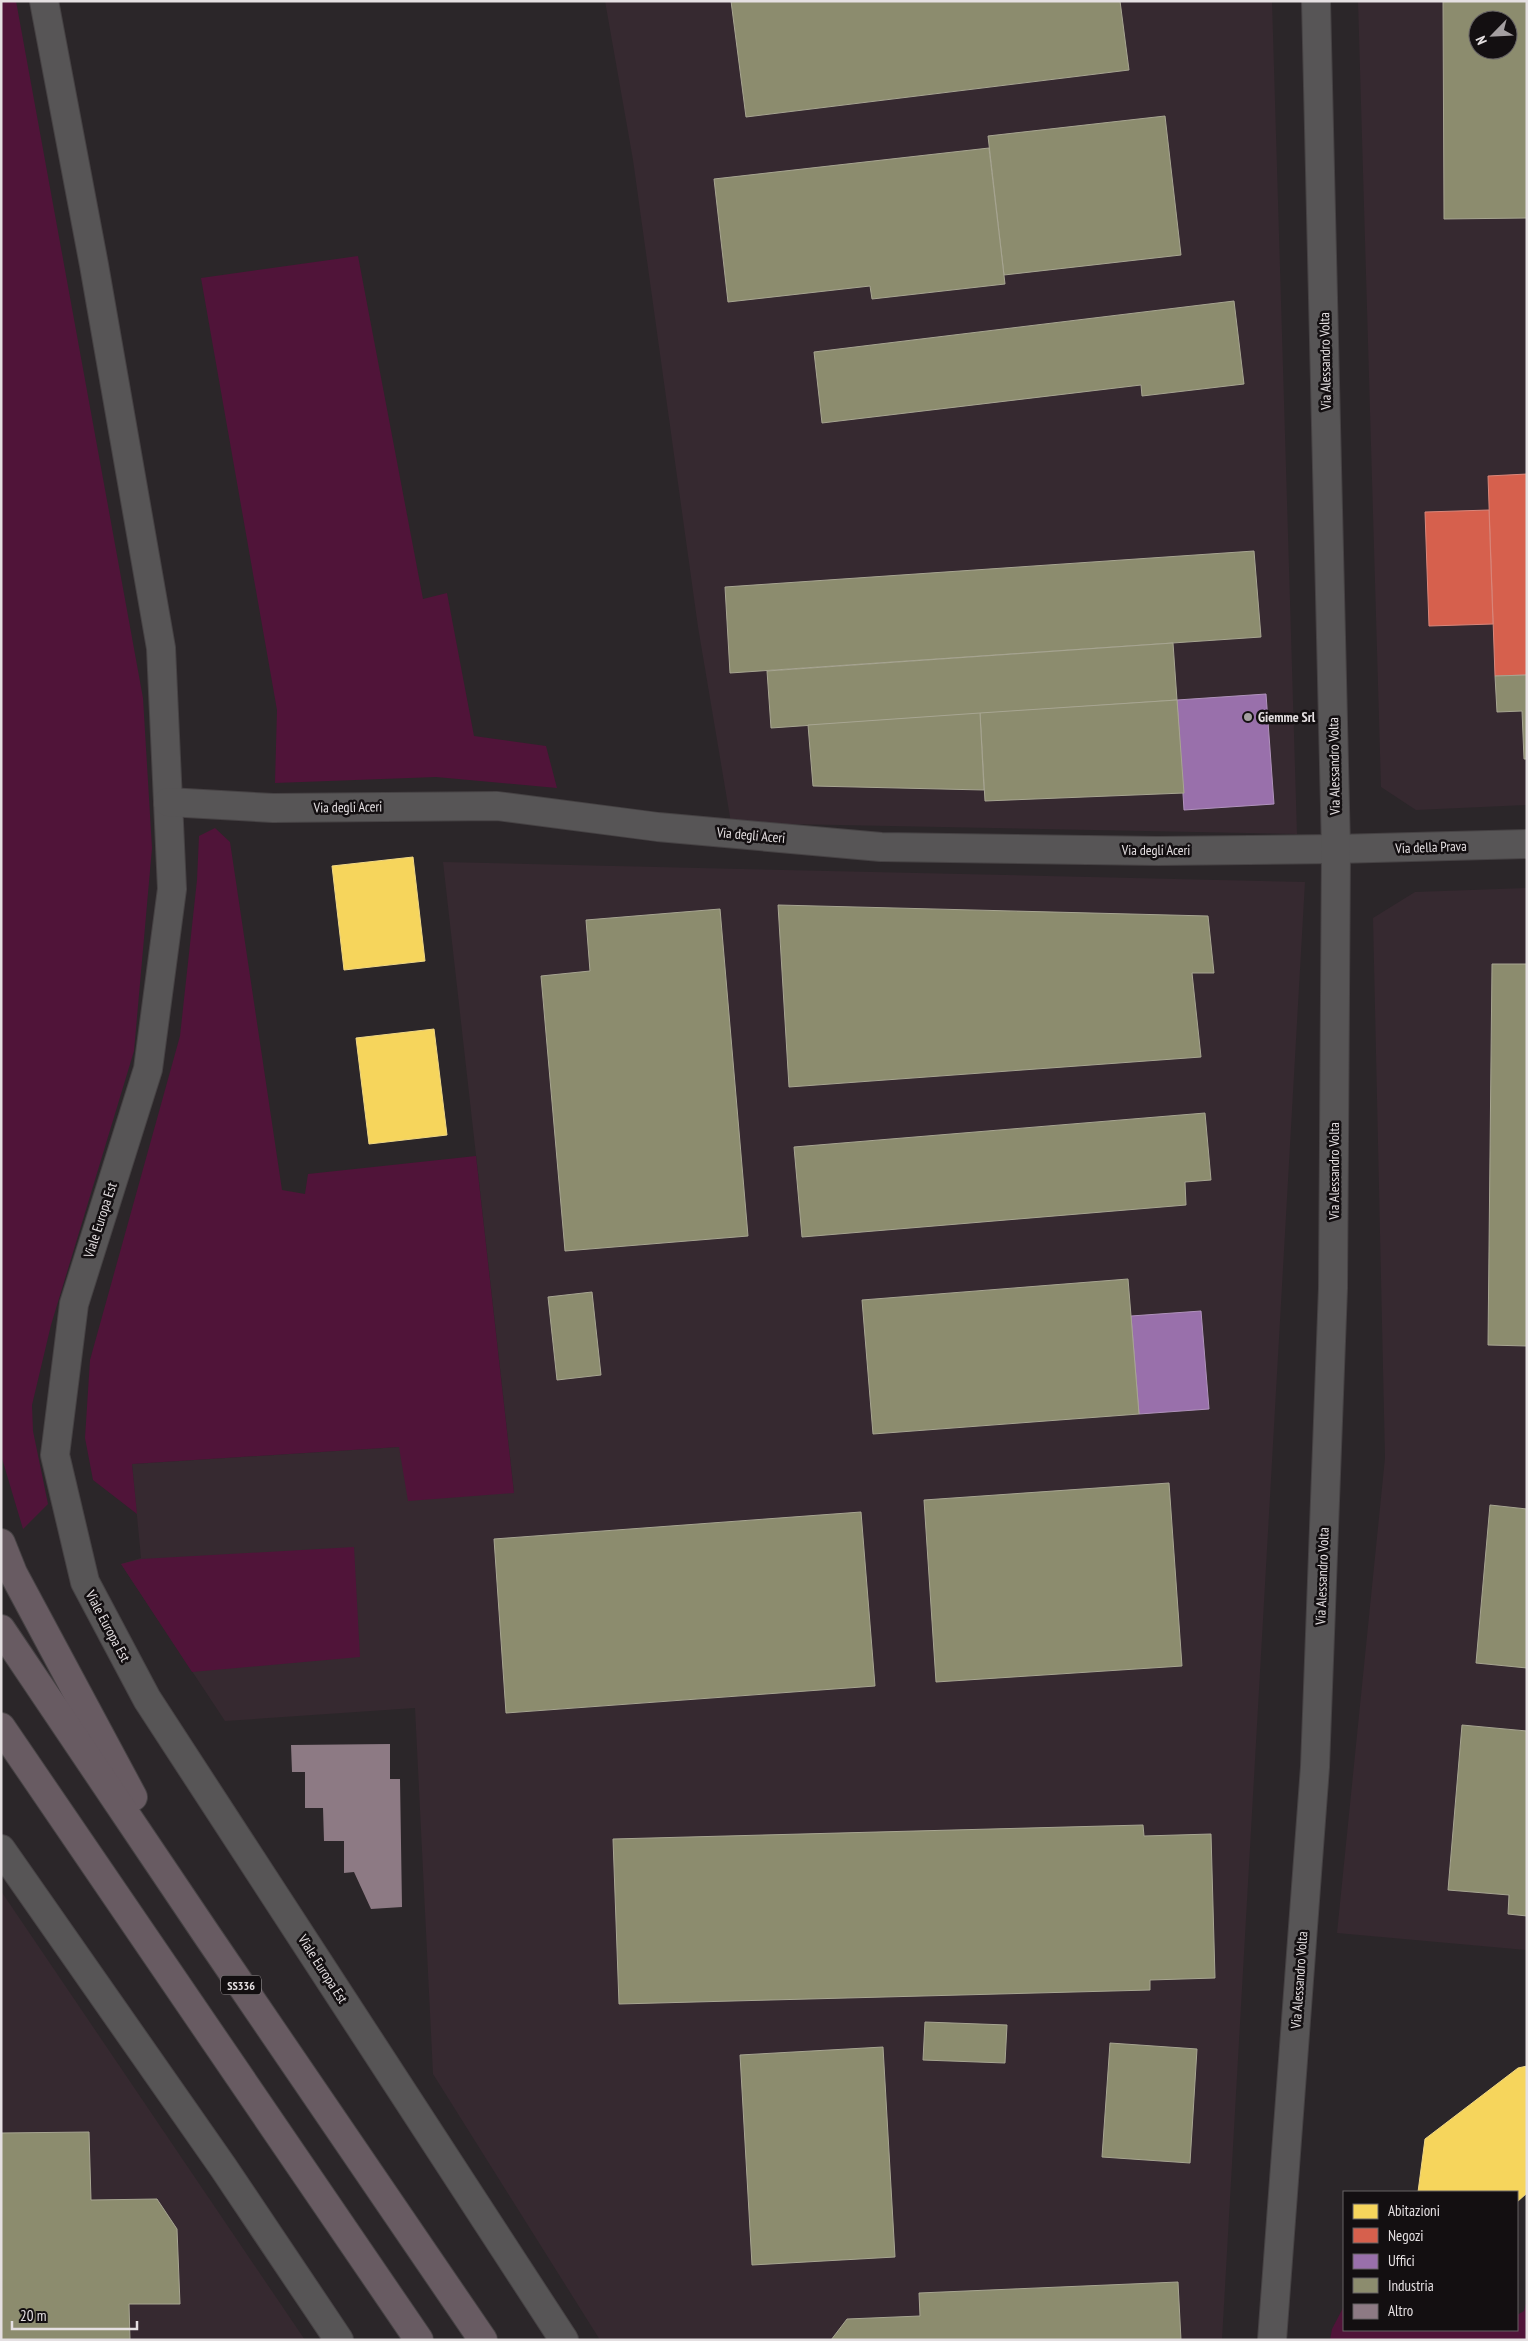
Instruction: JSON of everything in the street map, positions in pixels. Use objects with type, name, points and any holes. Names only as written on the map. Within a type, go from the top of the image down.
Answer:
[{"type":"highway","points":[[1,1543],[13,1573],[207,1935]]},
{"type":"highway","name":"SS336","points":[[1,1629],[483,2340]]},
{"type":"highway","points":[[1,1726],[420,2340]]},
{"type":"street","name":"Viale Europa Est","points":[[44,1],[94,265],[161,648],[172,889],[148,1070],[74,1304],[55,1455],[85,1582],[146,1699],[564,2340]]},
{"type":"street","name":"Via Alessandro Volta","points":[[1272,2340],[1315,1767],[1333,1288],[1336,849],[1316,1]]},
{"type":"street","name":"Via degli Aceri","points":[[168,802],[274,808],[497,806],[658,827],[881,847],[1158,851],[1336,849]]},
{"type":"street","name":"Via della Prava","points":[[1336,849],[1527,844]]},
{"type":"street","points":[[1,1849],[218,2159],[339,2340]]},
{"type":"shaded area","points":[[1,1],[16,1],[143,698],[152,848],[134,1051],[51,1325],[32,1405],[33,1431],[48,1504],[23,1529],[1,1455]]},
{"type":"shaded area","points":[[605,1],[1272,1],[1297,834],[731,823],[698,627],[633,160]]},
{"type":"shaded area","points":[[1358,1],[1527,1],[1527,805],[1416,810],[1381,787]]},
{"type":"shaded area","points":[[358,256],[423,599],[447,593],[474,736],[546,746],[557,788],[436,777],[275,783],[277,710],[201,278]]},
{"type":"shaded area","points":[[215,828],[230,842],[282,1190],[305,1194],[308,1174],[476,1156],[514,1493],[408,1501],[399,1447],[132,1464],[137,1514],[93,1480],[85,1438],[90,1360],[180,1036],[197,880],[199,836]]},
{"type":"shaded area","points":[[443,862],[1305,882],[1222,2340],[600,2340],[433,2074],[415,1708],[225,1721],[121,1564],[141,1558],[132,1464],[399,1447],[514,1493]]},
{"type":"shaded area","points":[[1527,888],[1527,1950],[1337,1933],[1385,1458],[1373,918],[1415,892]]},
{"type":"shaded area","points":[[354,1547],[360,1657],[192,1672],[121,1564],[141,1559]]},
{"type":"shaded area","points":[[1,1891],[305,2340],[1,2340]]},
{"type":"shaded area","points":[[1527,2300],[1527,2340],[1330,2340],[1332,2329],[1343,2308],[1343,2331],[1518,2331],[1518,2314],[1524,2311]]},
{"type":"building: Abitazioni","points":[[413,857],[425,961],[344,970],[332,866]]},
{"type":"building: Abitazioni","points":[[434,1029],[447,1135],[369,1144],[356,1038]]},
{"type":"building: Abitazioni","points":[[1527,2066],[1527,2193],[1518,2201],[1518,2191],[1418,2191],[1425,2139],[1518,2068]]},
{"type":"building: Negozi","points":[[1527,474],[1527,675],[1495,676],[1488,476]]},
{"type":"building: Negozi","points":[[1489,510],[1493,624],[1429,626],[1425,512]]},
{"type":"building: Uffici","points":[[1266,694],[1274,804],[1184,810],[1177,700]]},
{"type":"building: Uffici","points":[[1201,1311],[1209,1409],[1139,1414],[1131,1316]]},
{"type":"building: Industria","points":[[731,1],[1120,1],[1129,70],[746,117]]},
{"type":"building: Industria","points":[[1443,1],[1527,1],[1527,218],[1444,219]]},
{"type":"building: Industria","points":[[1165,116],[1181,255],[1004,275],[988,136]]},
{"type":"building: Industria","points":[[989,148],[1005,284],[872,299],[870,286],[728,302],[714,179]]},
{"type":"building: Industria","points":[[1234,301],[1244,384],[1142,396],[1141,385],[822,423],[814,352]]},
{"type":"building: Industria","points":[[1254,551],[1261,637],[730,673],[725,587]]},
{"type":"building: Industria","points":[[1173,643],[1177,700],[771,728],[767,671]]},
{"type":"building: Industria","points":[[1527,675],[1527,759],[1524,759],[1522,711],[1497,712],[1495,676]]},
{"type":"building: Industria","points":[[1177,700],[1184,793],[985,801],[980,713]]},
{"type":"building: Industria","points":[[980,713],[984,790],[813,786],[808,725]]},
{"type":"building: Industria","points":[[778,905],[1208,916],[1214,973],[1192,973],[1201,1057],[789,1087]]},
{"type":"building: Industria","points":[[720,909],[748,1236],[565,1251],[541,976],[590,971],[586,920]]},
{"type":"building: Industria","points":[[1492,964],[1527,964],[1527,1346],[1488,1345]]},
{"type":"building: Industria","points":[[1205,1113],[1211,1180],[1185,1182],[1186,1205],[802,1237],[794,1147]]},
{"type":"building: Industria","points":[[1128,1279],[1139,1414],[873,1434],[862,1300]]},
{"type":"building: Industria","points":[[592,1292],[601,1375],[557,1380],[548,1297]]},
{"type":"building: Industria","points":[[1169,1483],[1182,1666],[936,1682],[924,1500]]},
{"type":"building: Industria","points":[[1490,1505],[1527,1509],[1527,1668],[1476,1663]]},
{"type":"building: Industria","points":[[861,1512],[875,1686],[506,1713],[494,1539]]},
{"type":"building: Industria","points":[[1462,1725],[1527,1731],[1527,1916],[1508,1914],[1509,1895],[1448,1890]]},
{"type":"building: Industria","points":[[1143,1825],[1144,1836],[1211,1834],[1215,1978],[1150,1980],[1150,1990],[619,2004],[613,1839]]},
{"type":"building: Industria","points":[[925,2022],[1007,2025],[1005,2063],[923,2060]]},
{"type":"building: Industria","points":[[1110,2043],[1197,2049],[1190,2163],[1102,2157]]},
{"type":"building: Industria","points":[[883,2047],[895,2257],[752,2265],[740,2055]]},
{"type":"building: Industria","points":[[89,2132],[91,2200],[157,2199],[177,2229],[180,2304],[129,2304],[130,2340],[1,2340],[1,2133]]},
{"type":"building: Industria","points":[[1178,2282],[1181,2340],[831,2340],[847,2319],[920,2316],[919,2293]]},
{"type":"building: Altro","points":[[390,1744],[390,1779],[400,1779],[402,1907],[371,1909],[354,1872],[344,1873],[344,1841],[324,1841],[323,1808],[305,1808],[305,1772],[292,1772],[291,1745]]},
{"type":"place","name":"Giemme Srl","points":[[1248,717]]}]
